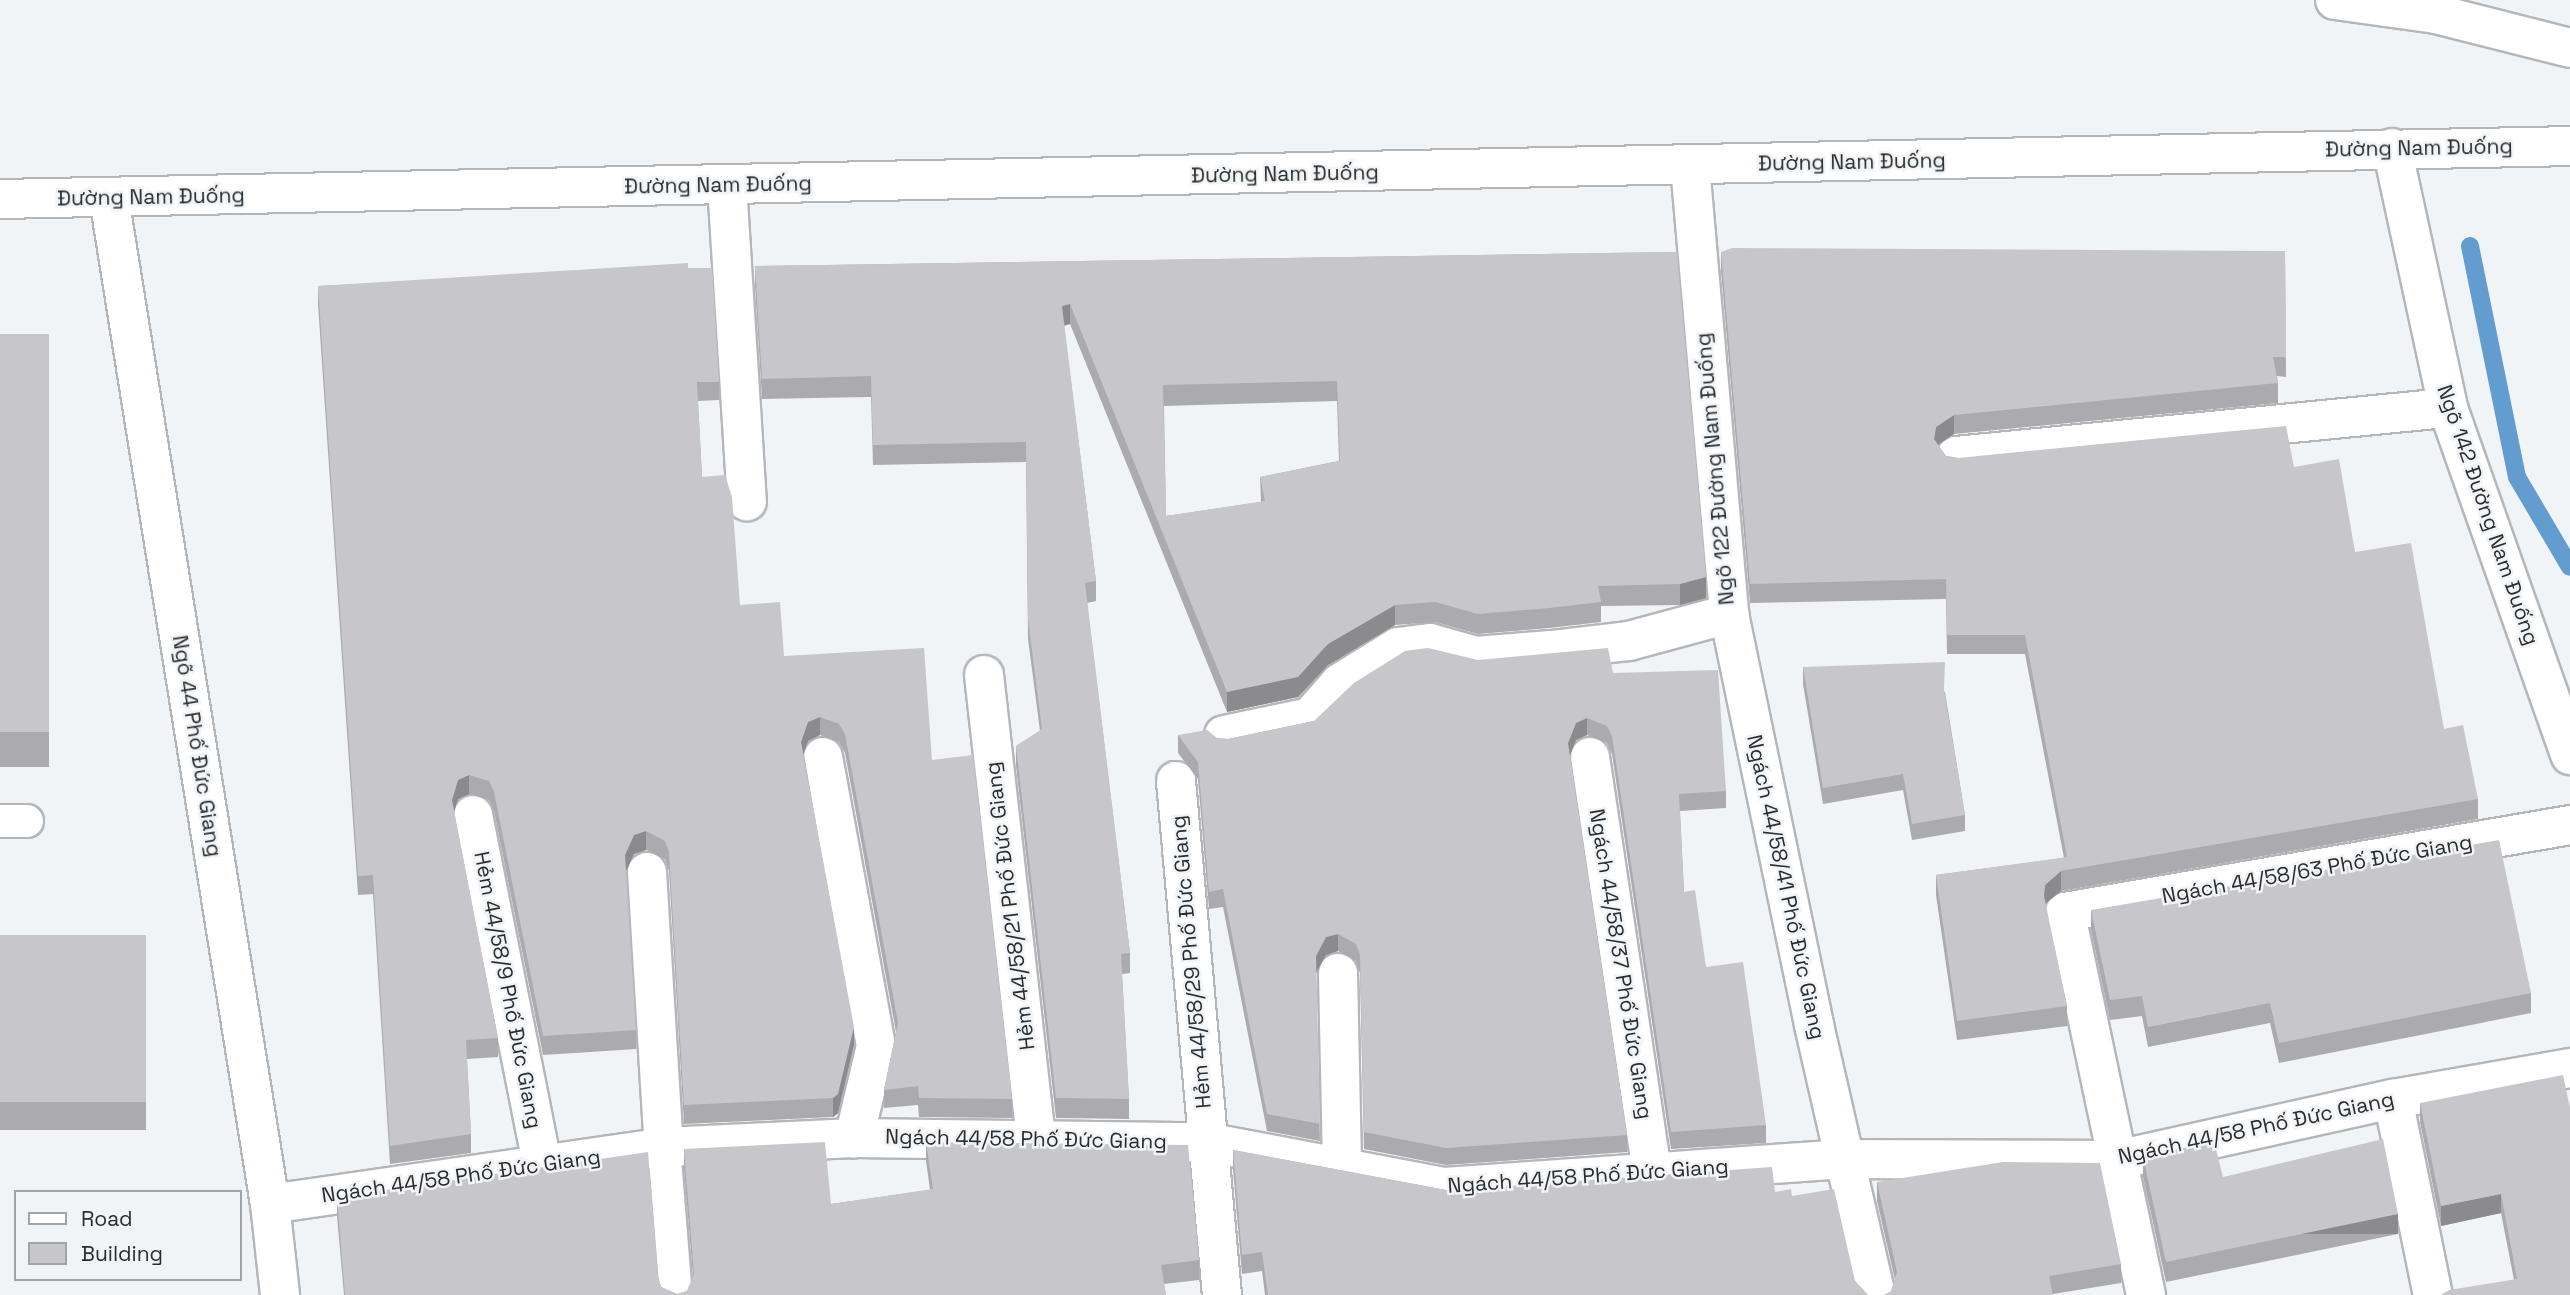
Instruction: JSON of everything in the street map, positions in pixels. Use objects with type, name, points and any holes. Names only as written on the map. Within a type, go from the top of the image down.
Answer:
[{"type":"street","points":[[2335,0],[2436,14],[2570,48]]},
{"type":"street","name":"Đường Nam Đuống","points":[[0,199],[2570,146]]},
{"type":"street","name":"Ngõ 142 Đường Nam Đuống","points":[[2392,148],[2448,408],[2570,755]]},
{"type":"street","name":"Ngõ 122 Đường Nam Đuống","points":[[1224,735],[1310,717],[1340,683],[1398,647],[1430,643],[1476,656],[1551,650],[1629,640],[1729,614],[1690,166]]},
{"type":"street","points":[[727,185],[747,501]]},
{"type":"street","name":"Ngõ 44 Phố Đức Giang","points":[[109,198],[270,1204],[280,1295]]},
{"type":"street","points":[[1956,456],[2448,408]]},
{"type":"street","name":"Ngách 44/58/41 Phố Đức Giang","points":[[1729,614],[1845,1159],[1877,1295]]},
{"type":"street","name":"Hẻm 44/58/21 Phố Đức Giang","points":[[984,676],[1036,1137]]},
{"type":"street","points":[[823,757],[876,1046],[854,1138]]},
{"type":"street","name":"Ngách 44/58/37 Phố Đức Giang","points":[[1590,757],[1652,1172]]},
{"type":"street","name":"Hẻm 44/58/29 Phố Đức Giang","points":[[1176,781],[1206,1142],[1222,1295]]},
{"type":"street","name":"Hẻm 44/58/9 Phố Đức Giang","points":[[473,815],[542,1165]]},
{"type":"street","name":"Ngách 44/58/63 Phố Đức Giang","points":[[2117,1160],[2065,912],[2570,825]]},
{"type":"street","points":[[647,872],[664,1147]]},
{"type":"street","points":[[1338,973],[1342,1167]]},
{"type":"street","name":"Ngách 44/58 Phố Đức Giang","points":[[270,1204],[664,1147],[854,1138],[1036,1137],[1206,1142],[1445,1187],[1845,1159],[2117,1160],[2393,1099],[2570,1068]]},
{"type":"street","points":[[2393,1099],[2433,1295]]},
{"type":"street","points":[[2117,1160],[2146,1295]]},
{"type":"lane","points":[[664,1147],[676,1295]]},
{"type":"building","points":[[1732,248],[2285,251],[2286,357],[2273,357],[2278,383],[1954,415],[1936,427],[1934,439],[1946,456],[1958,458],[2286,426],[2294,467],[2339,459],[2355,552],[2411,543],[2444,729],[2463,725],[2478,799],[2061,871],[2045,885],[2044,896],[2067,1006],[1957,1021],[1936,875],[2067,857],[2025,635],[1947,635],[1946,579],[1750,584],[1721,252]]},
{"type":"building","points":[[1677,252],[1706,577],[1680,584],[1598,586],[1601,602],[1549,608],[1478,614],[1435,602],[1395,605],[1328,644],[1298,677],[1227,692],[1070,304],[1062,306],[1096,581],[1085,583],[1130,953],[1121,954],[1129,1099],[1056,1098],[1016,746],[1042,729],[1028,619],[1026,442],[873,445],[871,376],[762,379],[755,266]],"holes":[[[1337,381],[1340,461],[1260,477],[1265,501],[1166,516],[1163,385]]]},
{"type":"building","points":[[688,263],[688,268],[712,268],[719,382],[697,382],[702,477],[725,475],[732,497],[740,605],[780,602],[784,656],[924,648],[932,760],[973,755],[1012,1099],[919,1098],[918,1086],[884,1090],[898,1023],[845,734],[839,724],[820,717],[808,722],[801,742],[854,1027],[838,1094],[833,1098],[684,1105],[669,852],[665,841],[646,831],[634,835],[625,855],[636,1030],[543,1036],[494,792],[489,781],[469,775],[458,780],[452,800],[498,1038],[466,1040],[471,1134],[390,1146],[373,875],[358,876],[318,286]]},
{"type":"building","points":[[0,334],[49,334],[49,732],[0,732]]},
{"type":"building","points":[[1428,648],[1478,660],[1608,648],[1613,673],[1718,670],[1726,791],[1679,794],[1684,892],[1695,890],[1706,967],[1743,962],[1766,1125],[1671,1132],[1612,736],[1607,726],[1587,718],[1576,723],[1568,743],[1627,1135],[1446,1148],[1364,1132],[1360,955],[1356,944],[1338,934],[1326,937],[1316,956],[1320,1124],[1267,1114],[1223,889],[1209,892],[1198,762],[1178,735],[1207,730],[1217,738],[1228,739],[1314,721],[1354,683],[1405,651]]},
{"type":"building","points":[[1945,662],[1944,690],[1965,815],[1912,824],[1903,774],[1823,788],[1803,667]]},
{"type":"building","points":[[2499,840],[2531,993],[2279,1043],[2270,1003],[2148,1027],[2142,996],[2110,1000],[2091,910]]},
{"type":"building","points":[[0,935],[146,935],[146,1102],[0,1102]]},
{"type":"building","points":[[2563,1075],[2570,1108],[2570,1295],[2441,1295],[2449,1290],[2517,1279],[2501,1194],[2441,1206],[2420,1103]]},
{"type":"building","points":[[2383,1139],[2398,1214],[2166,1262],[2143,1157],[2214,1141],[2223,1177]]},
{"type":"building","points":[[825,1142],[831,1204],[933,1189],[926,1142],[1188,1145],[1199,1260],[1161,1265],[1166,1295],[345,1295],[337,1197],[648,1152],[658,1277],[661,1287],[677,1294],[687,1291],[694,1274],[684,1149]]},
{"type":"building","points":[[1233,1150],[1446,1190],[1772,1167],[1775,1192],[1791,1189],[1792,1196],[1834,1189],[1855,1281],[1868,1295],[1268,1295],[1262,1252],[1242,1255]]},
{"type":"building","points":[[2003,1162],[2100,1163],[2121,1264],[2049,1276],[2053,1295],[1884,1295],[1891,1291],[1897,1272],[1877,1182]]},
{"type":"waterway","points":[[2470,246],[2517,477],[2570,567]]}]
